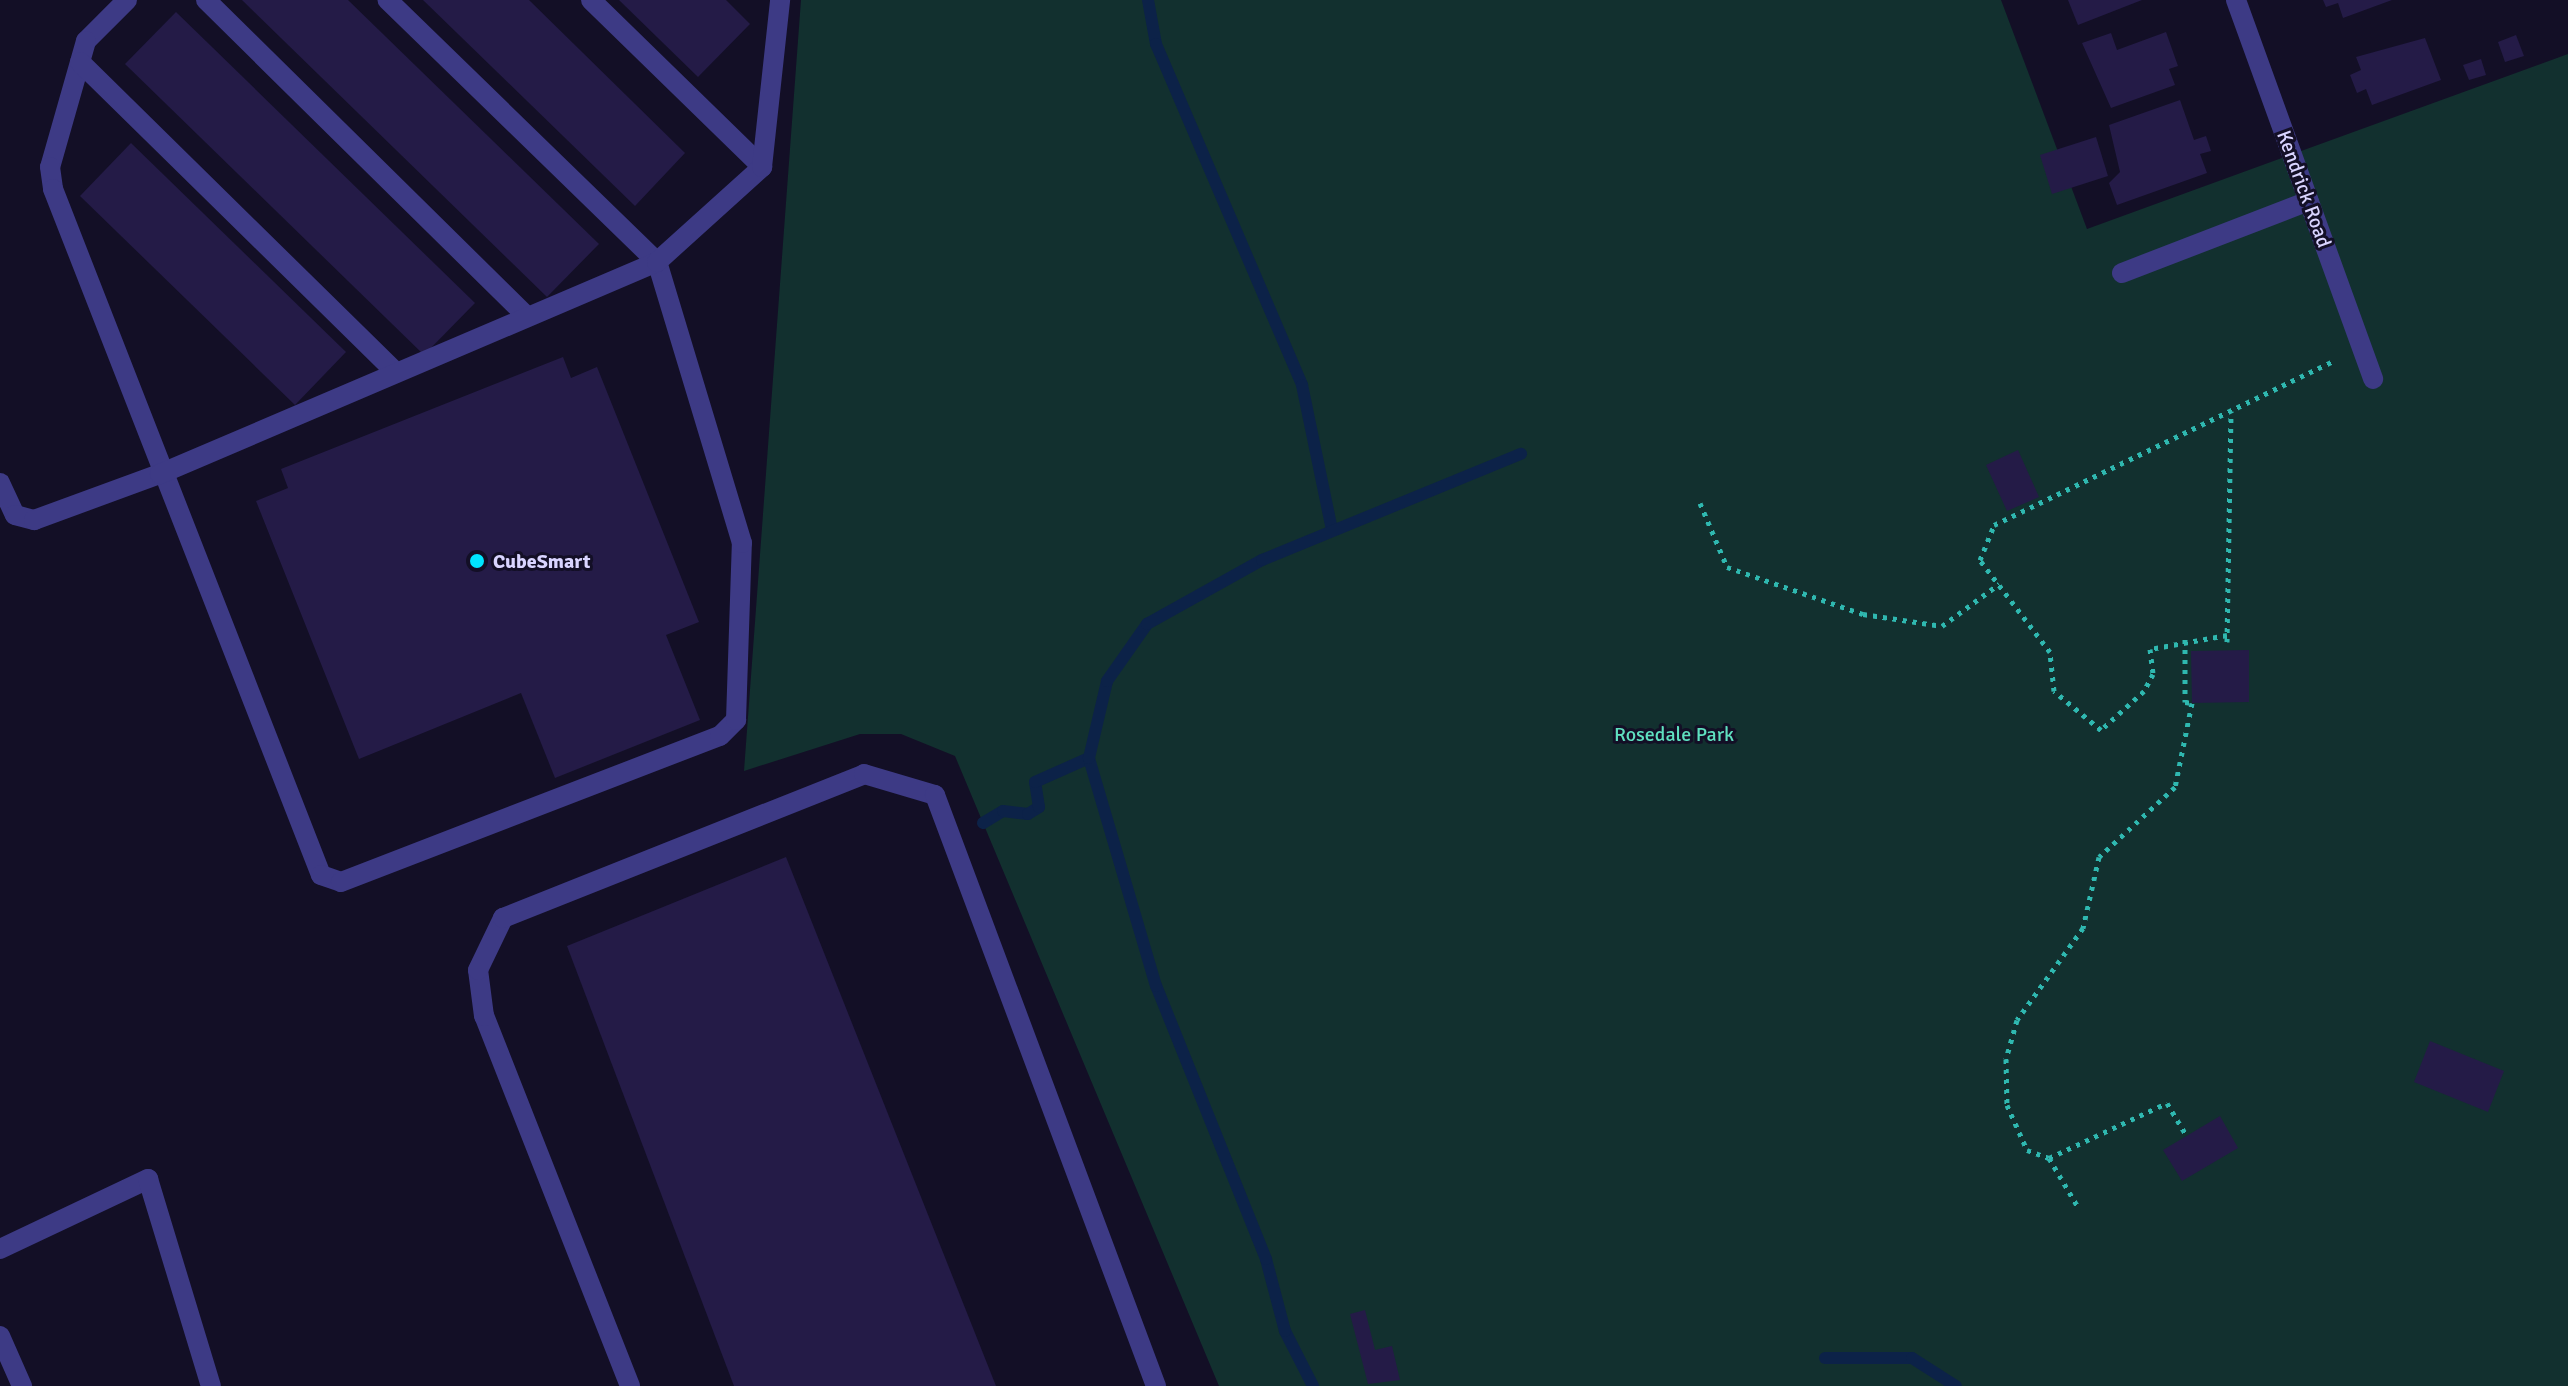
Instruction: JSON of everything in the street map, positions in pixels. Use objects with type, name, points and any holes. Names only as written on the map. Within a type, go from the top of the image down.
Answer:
[{"type":"street","points":[[127,0],[86,41],[50,167],[53,189],[160,474],[321,875],[330,881],[720,736],[736,720],[742,543],[657,262],[388,0]]},
{"type":"street","points":[[206,0],[527,317]]},
{"type":"street","points":[[591,0],[762,167]]},
{"type":"street","points":[[0,483],[15,515],[34,520],[160,474],[657,262],[762,167],[780,0]]},
{"type":"street","name":"Kendrick Road","points":[[2236,0],[2373,379]]},
{"type":"street","points":[[80,62],[396,373]]},
{"type":"street","points":[[2122,273],[2309,201]]},
{"type":"street","points":[[630,1386],[484,1016],[478,970],[503,918],[864,774],[935,795],[1156,1386]]},
{"type":"street","points":[[0,1249],[148,1179],[211,1386]]},
{"type":"street","points":[[0,1336],[22,1386]]},
{"type":"path","points":[[2231,410],[2227,638],[2185,639],[2150,649],[2153,674],[2144,691],[2101,730],[2054,691],[2050,652],[1980,560],[1994,525],[2231,410],[2362,347]]},
{"type":"path","points":[[1700,503],[1727,567],[1863,614],[1942,626],[1999,584]]},
{"type":"path","points":[[2078,1207],[2049,1158],[2027,1150],[2012,1128],[2006,1059],[2017,1020],[2083,928],[2099,857],[2175,787],[2192,703],[2185,702],[2185,639]]},
{"type":"path","points":[[2049,1158],[2167,1103],[2187,1136]]},
{"type":"green space","name":"Rosedale Park","points":[[801,0],[2001,0],[2087,229],[2568,54],[2568,1386],[1219,1386],[955,756],[901,734],[860,734],[744,771]]},
{"type":"building","points":[[242,0],[348,0],[599,244],[547,297]]},
{"type":"building","points":[[423,0],[529,0],[685,153],[635,206]]},
{"type":"building","points":[[619,0],[726,0],[750,24],[698,77]]},
{"type":"building","points":[[2068,0],[2142,0],[2078,25]]},
{"type":"building","points":[[2323,0],[2392,0],[2343,18],[2338,3],[2326,7]]},
{"type":"building","points":[[176,12],[475,303],[424,355],[125,64]]},
{"type":"building","points":[[2166,32],[2178,66],[2169,69],[2175,85],[2111,108],[2082,43],[2111,33],[2117,50]]},
{"type":"building","points":[[2516,35],[2524,56],[2505,62],[2498,42]]},
{"type":"building","points":[[2425,38],[2441,80],[2372,105],[2366,89],[2357,93],[2350,75],[2361,70],[2356,57]]},
{"type":"building","points":[[2481,59],[2486,75],[2469,80],[2463,65]]},
{"type":"building","points":[[2180,100],[2194,140],[2206,136],[2211,151],[2200,154],[2207,173],[2117,205],[2109,183],[2120,172],[2109,125]]},
{"type":"building","points":[[2096,137],[2108,176],[2052,194],[2040,155]]},
{"type":"building","points":[[131,143],[346,352],[295,405],[80,196]]},
{"type":"building","name":"CubeSmart","points":[[563,357],[571,378],[597,367],[699,622],[666,635],[700,720],[555,778],[521,693],[359,759],[256,501],[288,488],[281,469]]},
{"type":"building","points":[[2018,450],[2039,497],[2007,511],[1986,465]]},
{"type":"building","points":[[2249,650],[2249,702],[2192,703],[2191,651]]},
{"type":"building","points":[[786,857],[996,1386],[734,1386],[567,946]]},
{"type":"building","points":[[2430,1041],[2504,1071],[2488,1112],[2414,1082]]},
{"type":"building","points":[[2220,1116],[2238,1148],[2182,1181],[2163,1150]]},
{"type":"building","points":[[1365,1310],[1375,1350],[1392,1346],[1400,1380],[1368,1384],[1350,1314]]},
{"type":"waterway","points":[[1148,0],[1156,44],[1302,385],[1332,530]]},
{"type":"waterway","points":[[1313,1386],[1285,1331],[1266,1259],[1156,986],[1089,758],[1107,681],[1147,624],[1262,560],[1521,454]]},
{"type":"waterway","points":[[983,823],[1003,811],[1028,814],[1039,807],[1035,782],[1089,758]]},
{"type":"waterway","points":[[1825,1358],[1912,1358],[1956,1386]]},
{"type":"place","name":"CubeSmart","points":[[477,561]]}]
